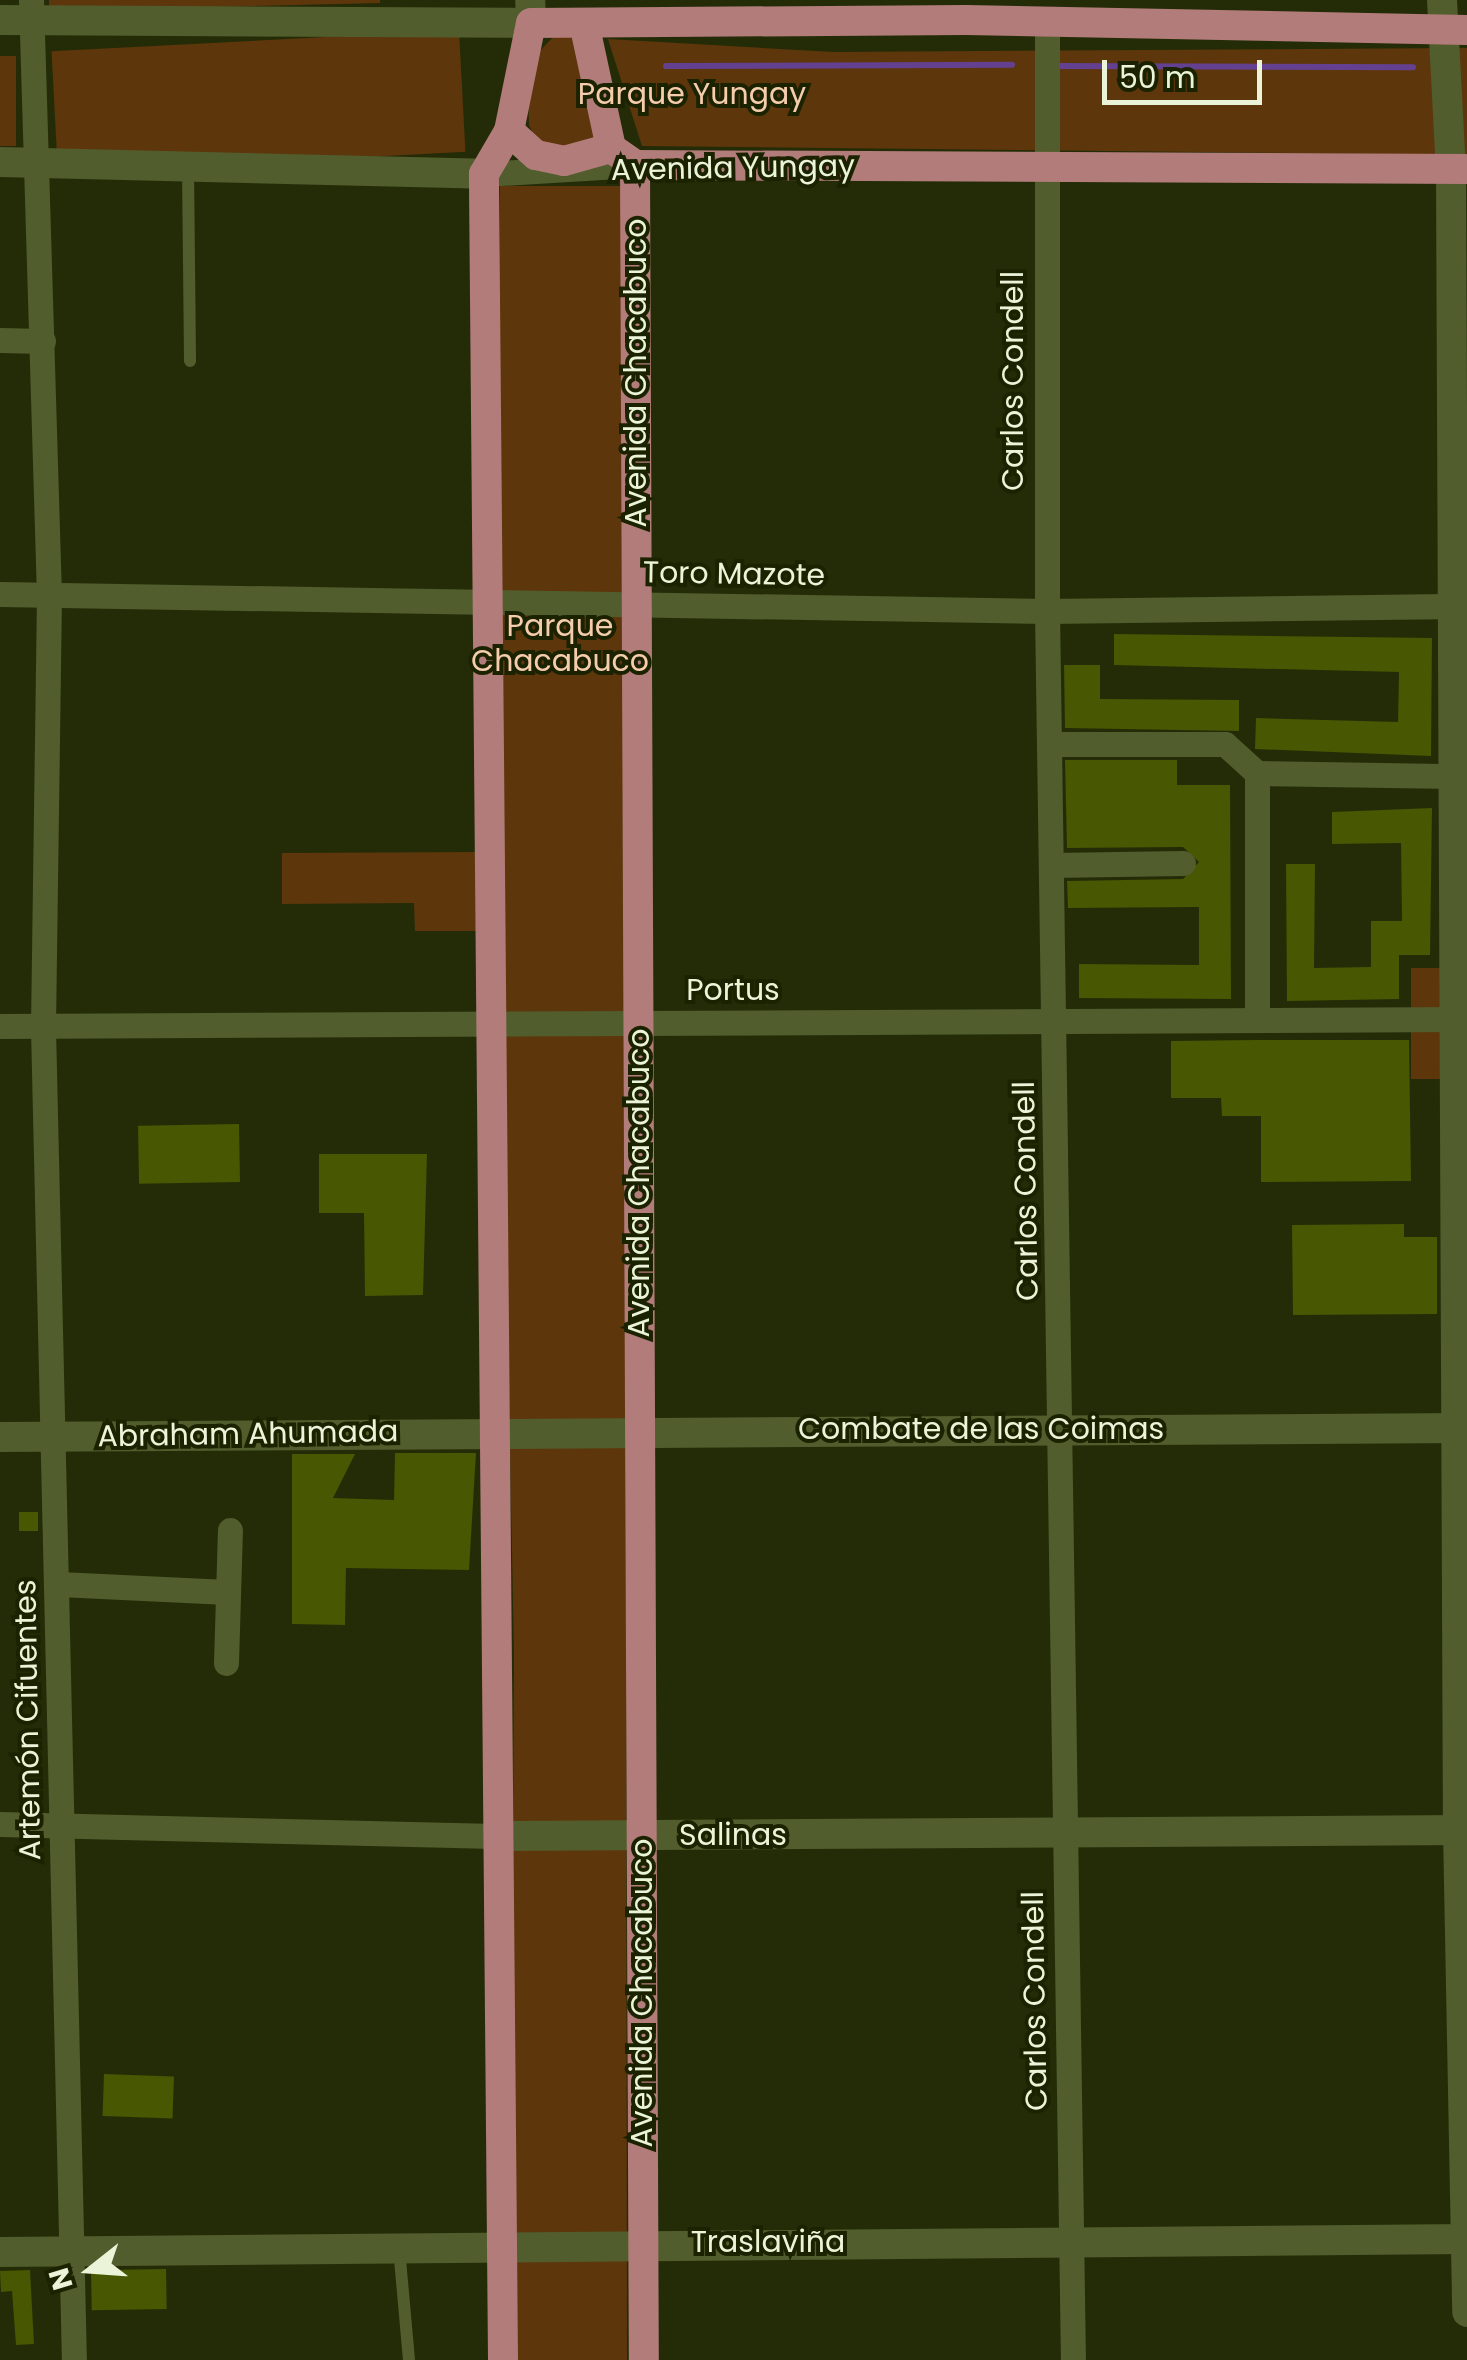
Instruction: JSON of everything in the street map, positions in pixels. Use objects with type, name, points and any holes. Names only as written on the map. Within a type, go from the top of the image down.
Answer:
[{"type":"main road","points":[[504,2360],[495,1836],[484,174],[508,131],[531,12],[966,10],[1048,21],[1455,31]]},
{"type":"main road","name":"Avenida Chacabuco","points":[[581,11],[623,157],[637,605],[644,2360]]},
{"type":"main road","points":[[508,131],[536,155],[564,161],[623,157]]},
{"type":"main road","name":"Avenida Yungay","points":[[623,157],[1044,169],[1459,169]]},
{"type":"street","points":[[1442,0],[1455,31],[1459,169],[1460,606],[1456,776],[1462,1019],[1467,2312]]},
{"type":"street","points":[[0,20],[32,10],[531,12]]},
{"type":"street","name":"Artemón Cifuentes","points":[[32,10],[49,596],[44,1028],[57,1437],[74,2360]]},
{"type":"street","name":"Carlos Condell","points":[[1048,21],[1044,169],[1047,611],[1064,1428],[1064,1833],[1073,2360]]},
{"type":"street","name":"Avenida Yungay","points":[[0,162],[484,174],[623,157]]},
{"type":"street","points":[[0,340],[43,341]]},
{"type":"street","name":"Toro Mazote","points":[[0,594],[1047,611],[1460,606]]},
{"type":"street","points":[[1051,744],[1226,744],[1256,773],[1456,776]]},
{"type":"street","points":[[1256,773],[1257,1019]]},
{"type":"street","points":[[1051,864],[1183,863]]},
{"type":"street","name":"Portus","points":[[0,1026],[1462,1019]]},
{"type":"street","name":"Combate de las Coimas","points":[[495,1430],[641,1433],[1464,1428]]},
{"type":"street","name":"Abraham Ahumada","points":[[0,1437],[495,1430]]},
{"type":"street","points":[[226,1663],[230,1530]]},
{"type":"street","points":[[59,1584],[228,1592]]},
{"type":"street","name":"Salinas","points":[[0,1824],[495,1836],[1463,1830]]},
{"type":"street","name":"Traslaviña","points":[[0,2252],[643,2243],[1466,2239]]},
{"type":"lane","points":[[188,167],[190,360]]},
{"type":"lane","points":[[399,2246],[409,2360]]},
{"type":"green space","points":[[49,0],[380,0],[380,3],[49,11]]},
{"type":"green space","points":[[459,30],[465,152],[58,173],[52,51]]},
{"type":"green space","points":[[558,32],[574,36],[604,135],[575,153],[538,144],[529,125],[528,88],[537,54]]},
{"type":"green space","name":"Parque Yungay","points":[[608,39],[833,52],[1467,48],[1467,155],[642,146]]},
{"type":"green space","points":[[0,56],[16,56],[16,146],[0,146]]},
{"type":"green space","name":"Parque Chacabuco","points":[[500,186],[624,186],[627,2360],[510,2360],[514,1654],[494,613]]},
{"type":"green space","points":[[480,852],[481,931],[415,931],[414,903],[282,904],[282,853]]},
{"type":"green space","points":[[1411,968],[1467,968],[1467,1079],[1411,1079]]},
{"type":"building","points":[[1114,634],[1432,638],[1431,756],[1255,749],[1256,718],[1398,722],[1399,672],[1114,665]]},
{"type":"building","points":[[1064,665],[1100,665],[1100,699],[1239,700],[1239,731],[1065,728]]},
{"type":"building","points":[[1065,760],[1177,760],[1177,785],[1230,785],[1231,999],[1079,998],[1079,964],[1199,965],[1199,907],[1068,908],[1067,881],[1183,879],[1199,862],[1183,847],[1067,848]]},
{"type":"building","points":[[1432,808],[1430,955],[1399,955],[1399,999],[1287,1001],[1286,864],[1315,864],[1314,968],[1371,967],[1371,921],[1402,921],[1401,843],[1332,844],[1332,812]]},
{"type":"building","points":[[1409,1040],[1411,1181],[1261,1182],[1261,1116],[1222,1116],[1221,1098],[1171,1098],[1171,1041]]},
{"type":"building","points":[[239,1124],[240,1182],[139,1184],[138,1126]]},
{"type":"building","points":[[319,1154],[427,1154],[423,1295],[365,1296],[364,1213],[319,1213]]},
{"type":"building","points":[[1404,1224],[1404,1237],[1437,1237],[1437,1314],[1293,1315],[1292,1225]]},
{"type":"building","points":[[395,1453],[476,1453],[469,1570],[346,1568],[345,1625],[292,1624],[292,1454],[355,1454],[333,1498],[394,1500]]},
{"type":"building","points":[[19,1512],[38,1512],[38,1531],[19,1531]]},
{"type":"building","points":[[104,2074],[174,2076],[172,2118],[103,2116]]},
{"type":"building","points":[[166,2269],[167,2309],[92,2310],[91,2270]]},
{"type":"building","points":[[30,2270],[34,2344],[16,2345],[12,2291],[1,2292],[0,2271]]},
{"type":"waterway","points":[[666,66],[1012,65]]},
{"type":"waterway","points":[[1058,66],[1413,67]]}]
